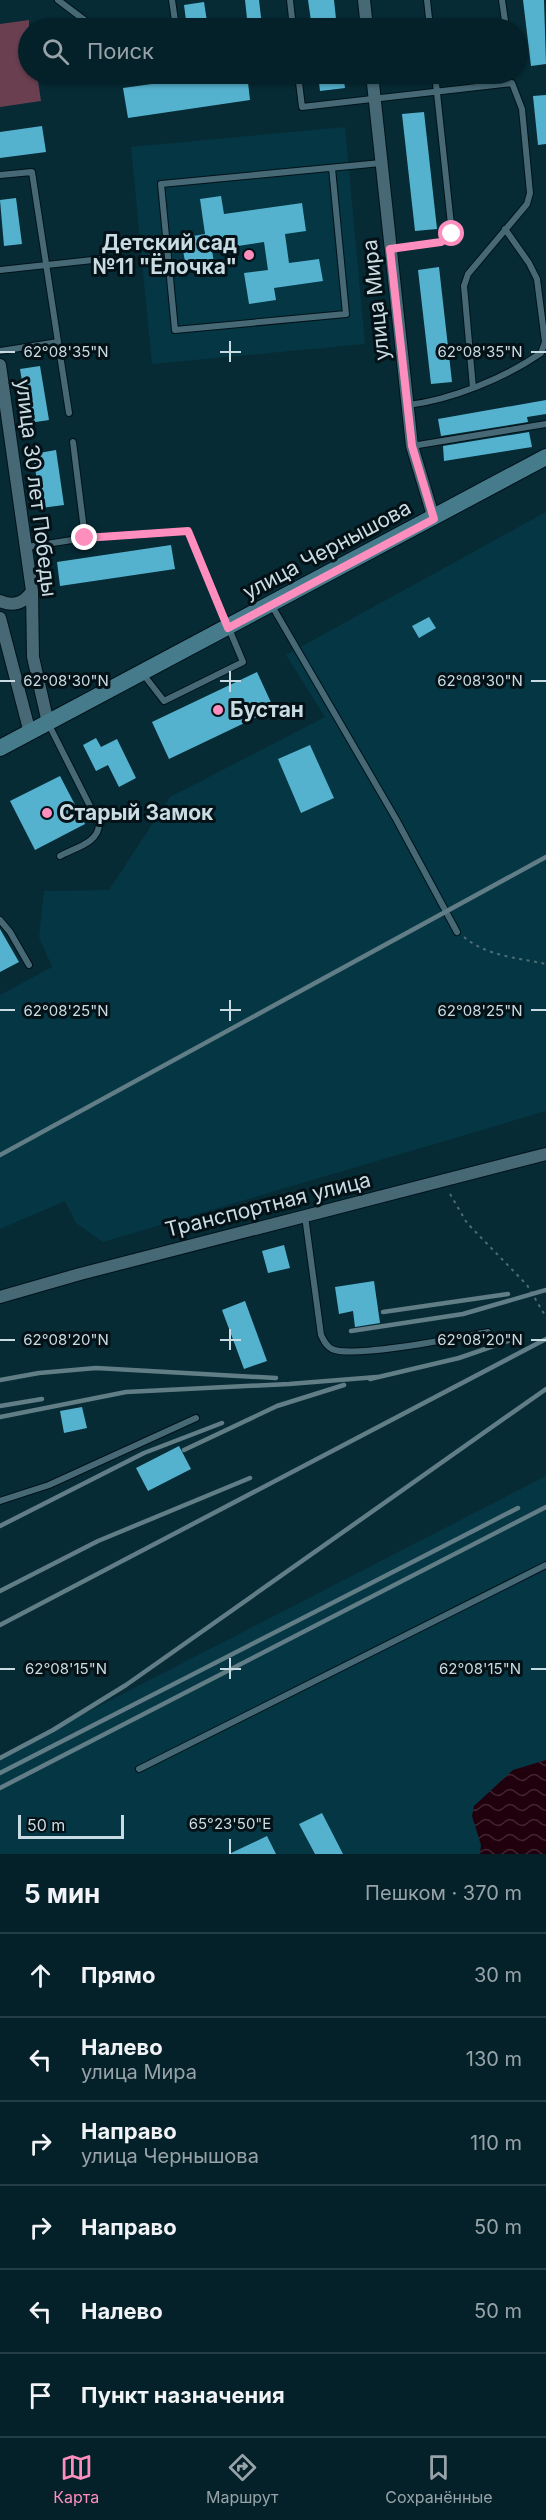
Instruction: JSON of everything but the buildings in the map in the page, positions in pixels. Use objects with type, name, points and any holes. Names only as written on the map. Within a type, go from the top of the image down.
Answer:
[{"type":"main road","name":"улица Чернышова","points":[[0,748],[546,458]]},
{"type":"street","points":[[364,0],[366,18]]},
{"type":"street","name":"улица Мира","points":[[373,84],[412,446],[434,519]]},
{"type":"street","name":"улица 30 лет Победы","points":[[0,365],[32,591],[33,657],[48,723]]},
{"type":"street","points":[[0,601],[16,604],[27,599],[32,591]]},
{"type":"street","points":[[0,618],[30,733]]},
{"type":"street","name":"Транспортная улица","points":[[0,1297],[304,1215],[546,1154]]},
{"type":"lane","points":[[58,0],[81,18]]},
{"type":"lane","points":[[172,0],[175,18]]},
{"type":"lane","points":[[290,0],[292,18]]},
{"type":"lane","points":[[427,0],[429,18]]},
{"type":"lane","points":[[502,0],[505,18]]},
{"type":"lane","points":[[299,84],[302,107],[504,84]]},
{"type":"lane","points":[[390,249],[441,242],[452,234],[436,84]]},
{"type":"lane","points":[[473,388],[464,286],[468,274],[527,204],[530,193],[522,109],[512,84]]},
{"type":"lane","points":[[332,168],[346,314],[175,330],[161,184],[381,163]]},
{"type":"lane","points":[[0,175],[32,172],[69,413]]},
{"type":"lane","points":[[408,405],[442,400],[473,388],[541,353],[545,342],[537,279],[529,263],[505,229]]},
{"type":"lane","points":[[0,270],[102,259]]},
{"type":"lane","points":[[0,351],[58,342]]},
{"type":"lane","points":[[412,446],[546,424]]},
{"type":"lane","points":[[73,442],[85,538]]},
{"type":"lane","points":[[27,547],[85,538],[188,531],[243,662],[164,701],[142,674]]},
{"type":"lane","points":[[272,605],[396,819],[458,932]]},
{"type":"lane","points":[[48,723],[99,824],[99,831],[95,838],[60,856]]},
{"type":"lane","points":[[0,920],[10,932],[29,965]]},
{"type":"lane","points":[[304,1215],[321,1335],[325,1343],[333,1349],[366,1351],[488,1332]]},
{"type":"lane","points":[[0,1501],[49,1485],[196,1418]]},
{"type":"lane","points":[[139,1769],[546,1565]]},
{"type":"path","points":[[458,932],[473,945],[488,951],[546,964]]},
{"type":"path","points":[[443,1180],[467,1223],[527,1285],[546,1317]]},
{"type":"shaded area","points":[[18,22],[18,84],[38,84],[41,101],[0,107],[0,24]]},
{"type":"shaded area","name":"Детский сад №11 \"Ёлочка\"","points":[[345,127],[365,344],[152,364],[131,147]]},
{"type":"shaded area","points":[[546,512],[546,1111],[103,1242],[76,1223],[65,1201],[0,1229],[0,995],[52,967],[39,937],[44,891],[109,890],[170,797],[325,717],[286,655]]},
{"type":"shaded area","points":[[546,1476],[546,1854],[0,1854],[0,1757]]},
{"type":"water","points":[[546,1760],[546,1854],[480,1854],[481,1845],[472,1816],[474,1806],[513,1770]]},
{"type":"railway","points":[[0,1155],[546,857]]},
{"type":"railway","points":[[351,1331],[463,1314],[546,1290]]},
{"type":"railway","points":[[383,1312],[508,1294]]},
{"type":"railway","points":[[370,1379],[459,1358],[517,1338]]},
{"type":"railway","points":[[0,1625],[546,1339]]},
{"type":"railway","points":[[0,1380],[39,1373],[96,1368],[276,1378]]},
{"type":"railway","points":[[0,1417],[126,1392],[377,1377]]},
{"type":"railway","points":[[184,1450],[277,1406],[344,1385]]},
{"type":"railway","points":[[0,1758],[53,1730],[126,1685],[546,1389]]},
{"type":"railway","points":[[0,1406],[42,1399]]},
{"type":"railway","points":[[0,1526],[144,1453],[222,1423]]},
{"type":"railway","points":[[0,1591],[98,1541],[250,1478]]},
{"type":"railway","points":[[0,1788],[546,1507]]},
{"type":"railway","points":[[0,1773],[518,1508]]},
{"type":"place","name":"Детский сад №11 \"Ёлочка\"","points":[[249,255]]},
{"type":"place","name":"Бустан","points":[[218,710]]},
{"type":"place","name":"Старый Замок","points":[[47,813]]},
{"type":"route","points":[[85,538],[188,531],[228,628],[434,519],[412,446],[390,249],[441,242],[452,234]]}]
